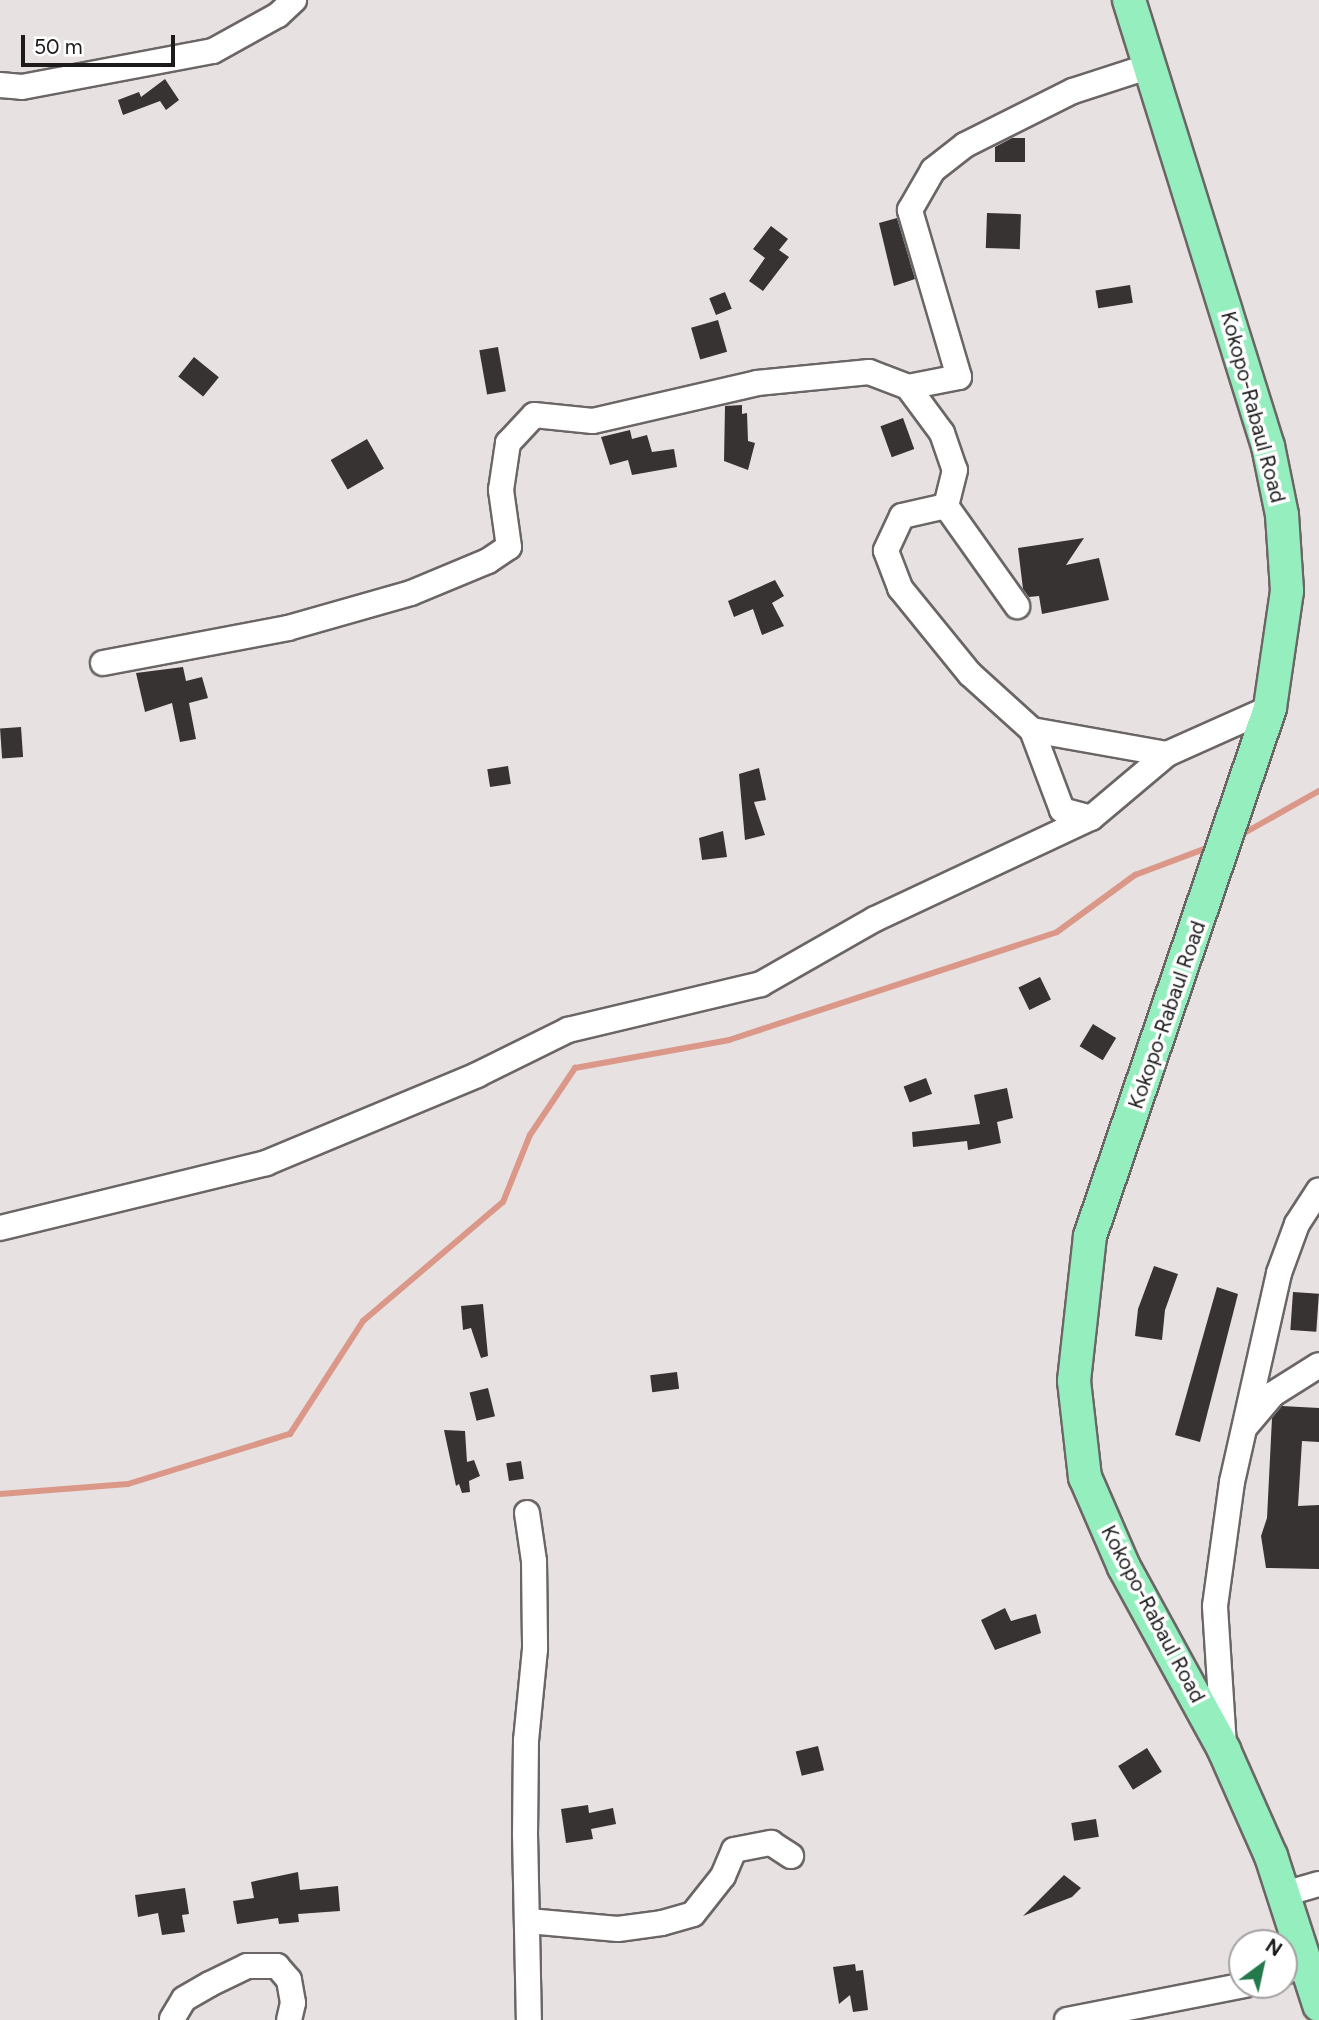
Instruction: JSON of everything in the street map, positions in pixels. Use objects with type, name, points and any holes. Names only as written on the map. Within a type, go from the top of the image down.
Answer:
[{"type":"main road","name":"Kokopo-Rabaul Road","points":[[1129,0],[1268,446],[1282,515],[1287,590],[1270,708],[1238,797],[1212,887],[1090,1236],[1074,1381],[1084,1477],[1124,1567],[1224,1750],[1284,1894],[1289,1929]]},
{"type":"main road","name":"Kokopo-Rabaul Road","points":[[1298,1973],[1319,2005]]},
{"type":"street","points":[[0,85],[22,87],[213,51],[278,15],[294,0]]},
{"type":"street","points":[[908,387],[959,377],[910,211],[933,170],[965,145],[1073,91],[1150,66]]},
{"type":"street","points":[[103,663],[288,628],[411,593],[488,561],[509,547],[501,490],[508,443],[534,415],[593,421],[757,383],[869,372],[908,387],[943,433],[955,470],[946,506],[1017,606]]},
{"type":"street","points":[[946,506],[902,516],[886,551],[900,588],[970,674],[1032,730],[1062,810],[1091,818]]},
{"type":"street","points":[[0,1228],[267,1163],[477,1075],[568,1030],[761,984],[875,919],[1091,818],[1167,754],[1270,708]]},
{"type":"street","points":[[1032,730],[1167,754]]},
{"type":"street","points":[[1224,1750],[1215,1606],[1232,1482],[1254,1367],[1279,1273],[1297,1224],[1319,1189]]},
{"type":"street","points":[[1244,1429],[1273,1394],[1319,1365]]},
{"type":"street","points":[[527,1513],[534,1562],[535,1649],[526,1740],[529,2020]]},
{"type":"street","points":[[528,1921],[618,1928],[662,1923],[694,1914],[723,1876],[734,1850],[771,1843],[791,1856]]},
{"type":"street","points":[[1284,1894],[1319,1884]]},
{"type":"street","points":[[172,2019],[184,1999],[210,1984],[247,1966],[277,1966],[289,1980],[293,2003],[289,2020]]},
{"type":"street","points":[[1067,2020],[1228,1988]]},
{"type":"building","points":[[165,79],[179,100],[166,110],[160,101],[123,115],[118,100],[139,92],[141,97]]},
{"type":"building","points":[[1012,138],[1025,138],[1025,162],[995,162],[995,147]]},
{"type":"building","points":[[987,213],[1021,214],[1020,249],[986,248]]},
{"type":"building","points":[[897,218],[915,279],[894,286],[879,223]]},
{"type":"building","points":[[771,226],[788,239],[779,250],[789,257],[763,291],[749,281],[765,258],[753,249]]},
{"type":"building","points":[[1130,285],[1133,303],[1098,308],[1095,290]]},
{"type":"building","points":[[725,292],[732,309],[716,315],[709,298]]},
{"type":"building","points":[[718,320],[727,352],[700,359],[691,328]]},
{"type":"building","points":[[498,347],[506,391],[487,395],[479,350]]},
{"type":"building","points":[[194,357],[219,377],[203,397],[178,376]]},
{"type":"building","points":[[742,405],[742,414],[747,413],[748,441],[755,443],[748,470],[724,461],[725,406]]},
{"type":"building","points":[[903,418],[914,449],[892,457],[880,426]]},
{"type":"building","points":[[630,430],[632,439],[647,435],[652,452],[674,449],[677,467],[632,475],[628,460],[610,465],[601,437]]},
{"type":"building","points":[[367,439],[384,468],[348,489],[331,460]]},
{"type":"building","points":[[1084,538],[1066,565],[1099,558],[1109,600],[1042,614],[1039,596],[1029,597],[1023,589],[1018,548]]},
{"type":"building","points":[[775,580],[784,596],[772,603],[784,626],[762,635],[753,609],[734,617],[728,601]]},
{"type":"building","points":[[183,667],[186,681],[202,677],[208,698],[189,703],[196,739],[180,742],[172,703],[145,712],[136,673]]},
{"type":"building","points":[[21,727],[23,757],[2,758],[0,728]]},
{"type":"building","points":[[508,766],[511,784],[490,787],[487,769]]},
{"type":"building","points":[[759,768],[766,800],[754,802],[765,835],[745,840],[739,774]]},
{"type":"building","points":[[723,831],[727,857],[702,860],[699,838]]},
{"type":"building","points":[[1040,977],[1051,999],[1029,1010],[1018,988]]},
{"type":"building","points":[[1093,1024],[1116,1038],[1103,1060],[1080,1046]]},
{"type":"building","points":[[926,1078],[932,1094],[910,1102],[904,1087]]},
{"type":"building","points":[[1007,1088],[1013,1118],[997,1122],[1001,1143],[968,1150],[967,1141],[913,1147],[912,1132],[980,1124],[974,1095]]},
{"type":"building","points":[[1154,1266],[1178,1274],[1165,1310],[1162,1340],[1135,1336],[1138,1309]]},
{"type":"building","points":[[1217,1287],[1238,1294],[1200,1442],[1175,1435]]},
{"type":"building","points":[[1293,1292],[1319,1294],[1316,1332],[1290,1330]]},
{"type":"building","points":[[483,1304],[488,1356],[481,1358],[471,1328],[463,1330],[461,1306]]},
{"type":"building","points":[[677,1372],[679,1389],[652,1392],[650,1375]]},
{"type":"building","points":[[488,1388],[495,1416],[477,1421],[470,1393]]},
{"type":"building","points":[[1282,1406],[1319,1408],[1319,1442],[1302,1441],[1298,1506],[1319,1505],[1319,1569],[1266,1568],[1261,1536],[1267,1518],[1272,1418]]},
{"type":"building","points":[[444,1430],[465,1431],[467,1462],[474,1460],[480,1476],[469,1481],[470,1492],[462,1493],[459,1484],[456,1486]]},
{"type":"building","points":[[521,1461],[524,1479],[509,1481],[506,1463]]},
{"type":"building","points":[[1005,1608],[1011,1621],[1036,1614],[1041,1633],[995,1650],[981,1620]]},
{"type":"building","points":[[818,1746],[824,1770],[802,1776],[796,1752]]},
{"type":"building","points":[[1147,1748],[1162,1772],[1133,1790],[1118,1766]]},
{"type":"building","points":[[588,1805],[589,1813],[613,1808],[616,1824],[591,1829],[593,1839],[566,1843],[561,1809]]},
{"type":"building","points":[[1096,1819],[1099,1837],[1074,1841],[1071,1823]]},
{"type":"building","points":[[298,1872],[300,1890],[338,1886],[340,1911],[298,1914],[299,1922],[279,1924],[278,1918],[237,1924],[233,1901],[254,1898],[251,1882]]},
{"type":"building","points":[[1064,1875],[1081,1888],[1072,1897],[1023,1916]]},
{"type":"building","points":[[185,1888],[189,1914],[182,1915],[185,1932],[162,1935],[158,1913],[138,1917],[135,1895]]},
{"type":"building","points":[[855,1964],[856,1971],[863,1970],[868,2010],[853,2012],[850,1995],[839,2004],[833,1967]]},
{"type":"waterway","points":[[1239,836],[1319,791]]},
{"type":"waterway","points":[[0,1494],[128,1484],[290,1434],[363,1321],[503,1202],[530,1135],[575,1068],[729,1040],[1057,932],[1135,875],[1212,846]]}]
